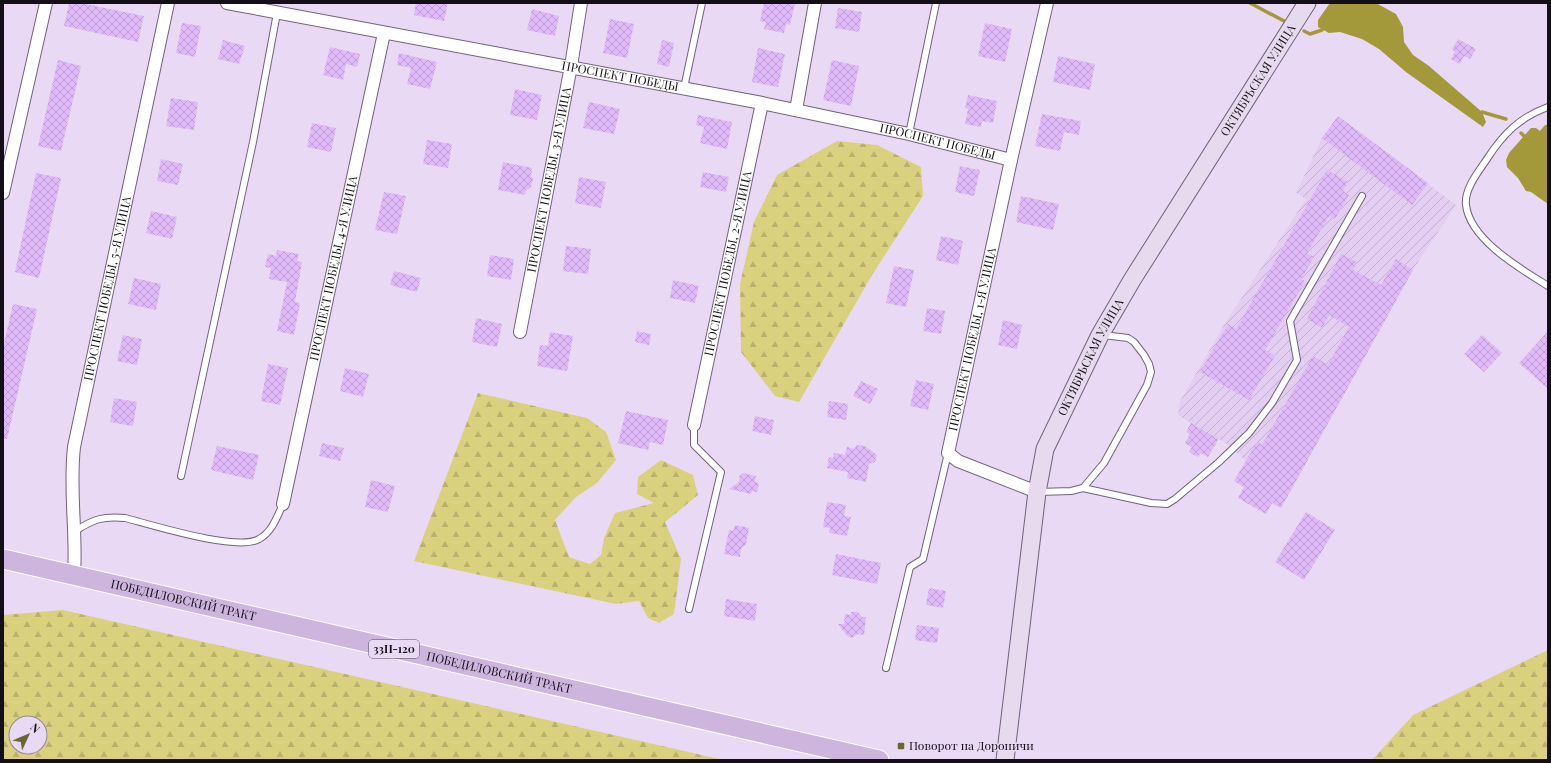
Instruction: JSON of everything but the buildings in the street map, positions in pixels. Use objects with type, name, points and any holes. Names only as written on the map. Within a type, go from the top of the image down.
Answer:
[{"type":"main road","name":"ПОБЕДИЛОВСКИЙ ТРАКТ","points":[[3,560],[879,760]]},
{"type":"street","points":[[3,193],[46,3]]},
{"type":"street","name":"ПРОСПЕКТ ПОБЕДЫ, 5-Я УЛИЦА","points":[[74,576],[75,531],[72,466],[74,447],[168,3]]},
{"type":"street","name":"ПРОСПЕКТ ПОБЕДЫ","points":[[227,3],[384,33],[571,66],[762,103],[909,134],[1011,160]]},
{"type":"street","name":"ПРОСПЕКТ ПОБЕДЫ, 3-Я УЛИЦА","points":[[520,332],[571,66],[581,3]]},
{"type":"street","points":[[796,110],[815,3]]},
{"type":"street","name":"ПРОСПЕКТ ПОБЕДЫ, 1-Я УЛИЦА","points":[[948,453],[1011,160],[1047,3]]},
{"type":"street","name":"ОКТЯБРЬСКАЯ УЛИЦА","points":[[1004,760],[1037,492],[1045,449],[1100,335],[1132,280],[1307,3]]},
{"type":"street","name":"ПРОСПЕКТ ПОБЕДЫ, 4-Я УЛИЦА","points":[[282,504],[384,33]]},
{"type":"street","name":"ПРОСПЕКТ ПОБЕДЫ, 2-Я УЛИЦА","points":[[694,425],[762,103]]},
{"type":"street","points":[[948,453],[958,461],[1037,492]]},
{"type":"lane","points":[[684,88],[702,3]]},
{"type":"lane","points":[[909,134],[936,3]]},
{"type":"lane","points":[[181,476],[253,142],[277,13]]},
{"type":"lane","points":[[1548,107],[1519,121],[1496,146],[1474,179],[1468,192],[1466,205],[1472,223],[1499,254],[1548,286]]},
{"type":"lane","points":[[1037,492],[1071,491],[1083,488],[1151,503],[1167,504],[1219,462],[1249,433],[1272,403],[1297,360],[1290,321],[1362,196]]},
{"type":"lane","points":[[1083,488],[1104,463],[1147,385],[1150,372],[1144,355],[1134,342],[1128,338],[1119,336],[1100,335]]},
{"type":"lane","points":[[689,609],[721,472],[694,444],[694,425]]},
{"type":"lane","name":"ПРОСПЕКТ ПОБЕДЫ, 1-Я УЛИЦА","points":[[886,668],[910,567],[923,559],[948,453]]},
{"type":"lane","points":[[75,531],[98,519],[109,517],[125,518],[225,542],[246,544],[258,540],[266,534],[282,504]]},
{"type":"shaded area","points":[[1330,3],[1376,3],[1396,14],[1403,27],[1404,42],[1413,55],[1429,66],[1482,112],[1486,122],[1483,127],[1406,72],[1379,49],[1362,39],[1340,32],[1329,33],[1318,27],[1318,20]]},
{"type":"shaded area","points":[[1338,116],[1456,205],[1413,270],[1281,508],[1234,481],[1246,461],[1230,446],[1219,439],[1208,457],[1201,453],[1198,457],[1189,452],[1192,447],[1185,443],[1190,434],[1191,423],[1178,415],[1180,401],[1224,325],[1306,199],[1296,193],[1322,138]]},
{"type":"shaded area","points":[[1545,125],[1548,125],[1548,204],[1531,192],[1526,191],[1518,178],[1507,167],[1506,160],[1509,153],[1531,128],[1536,128],[1540,131]]},
{"type":"green space","points":[[837,141],[877,145],[921,167],[923,196],[872,275],[799,402],[775,396],[741,352],[740,284],[754,222],[777,175]]},
{"type":"green space","points":[[478,393],[587,418],[606,432],[616,460],[597,483],[576,497],[555,520],[569,557],[590,564],[601,555],[604,538],[615,513],[654,503],[637,494],[638,477],[661,460],[693,475],[698,495],[665,522],[681,559],[674,614],[659,623],[648,618],[639,601],[616,604],[414,561]]},
{"type":"green space","points":[[63,610],[724,760],[3,760],[3,615]]},
{"type":"green space","points":[[1548,650],[1548,760],[1372,760],[1413,715]]},
{"type":"waterway","points":[[1250,3],[1284,21]]},
{"type":"waterway","points":[[1304,31],[1310,34],[1322,30]]},
{"type":"waterway","points":[[1482,112],[1506,119]]},
{"type":"waterway","points":[[1521,133],[1524,136]]},
{"type":"place","name":"Поворот на Дороничи","points":[[901,746]]}]
